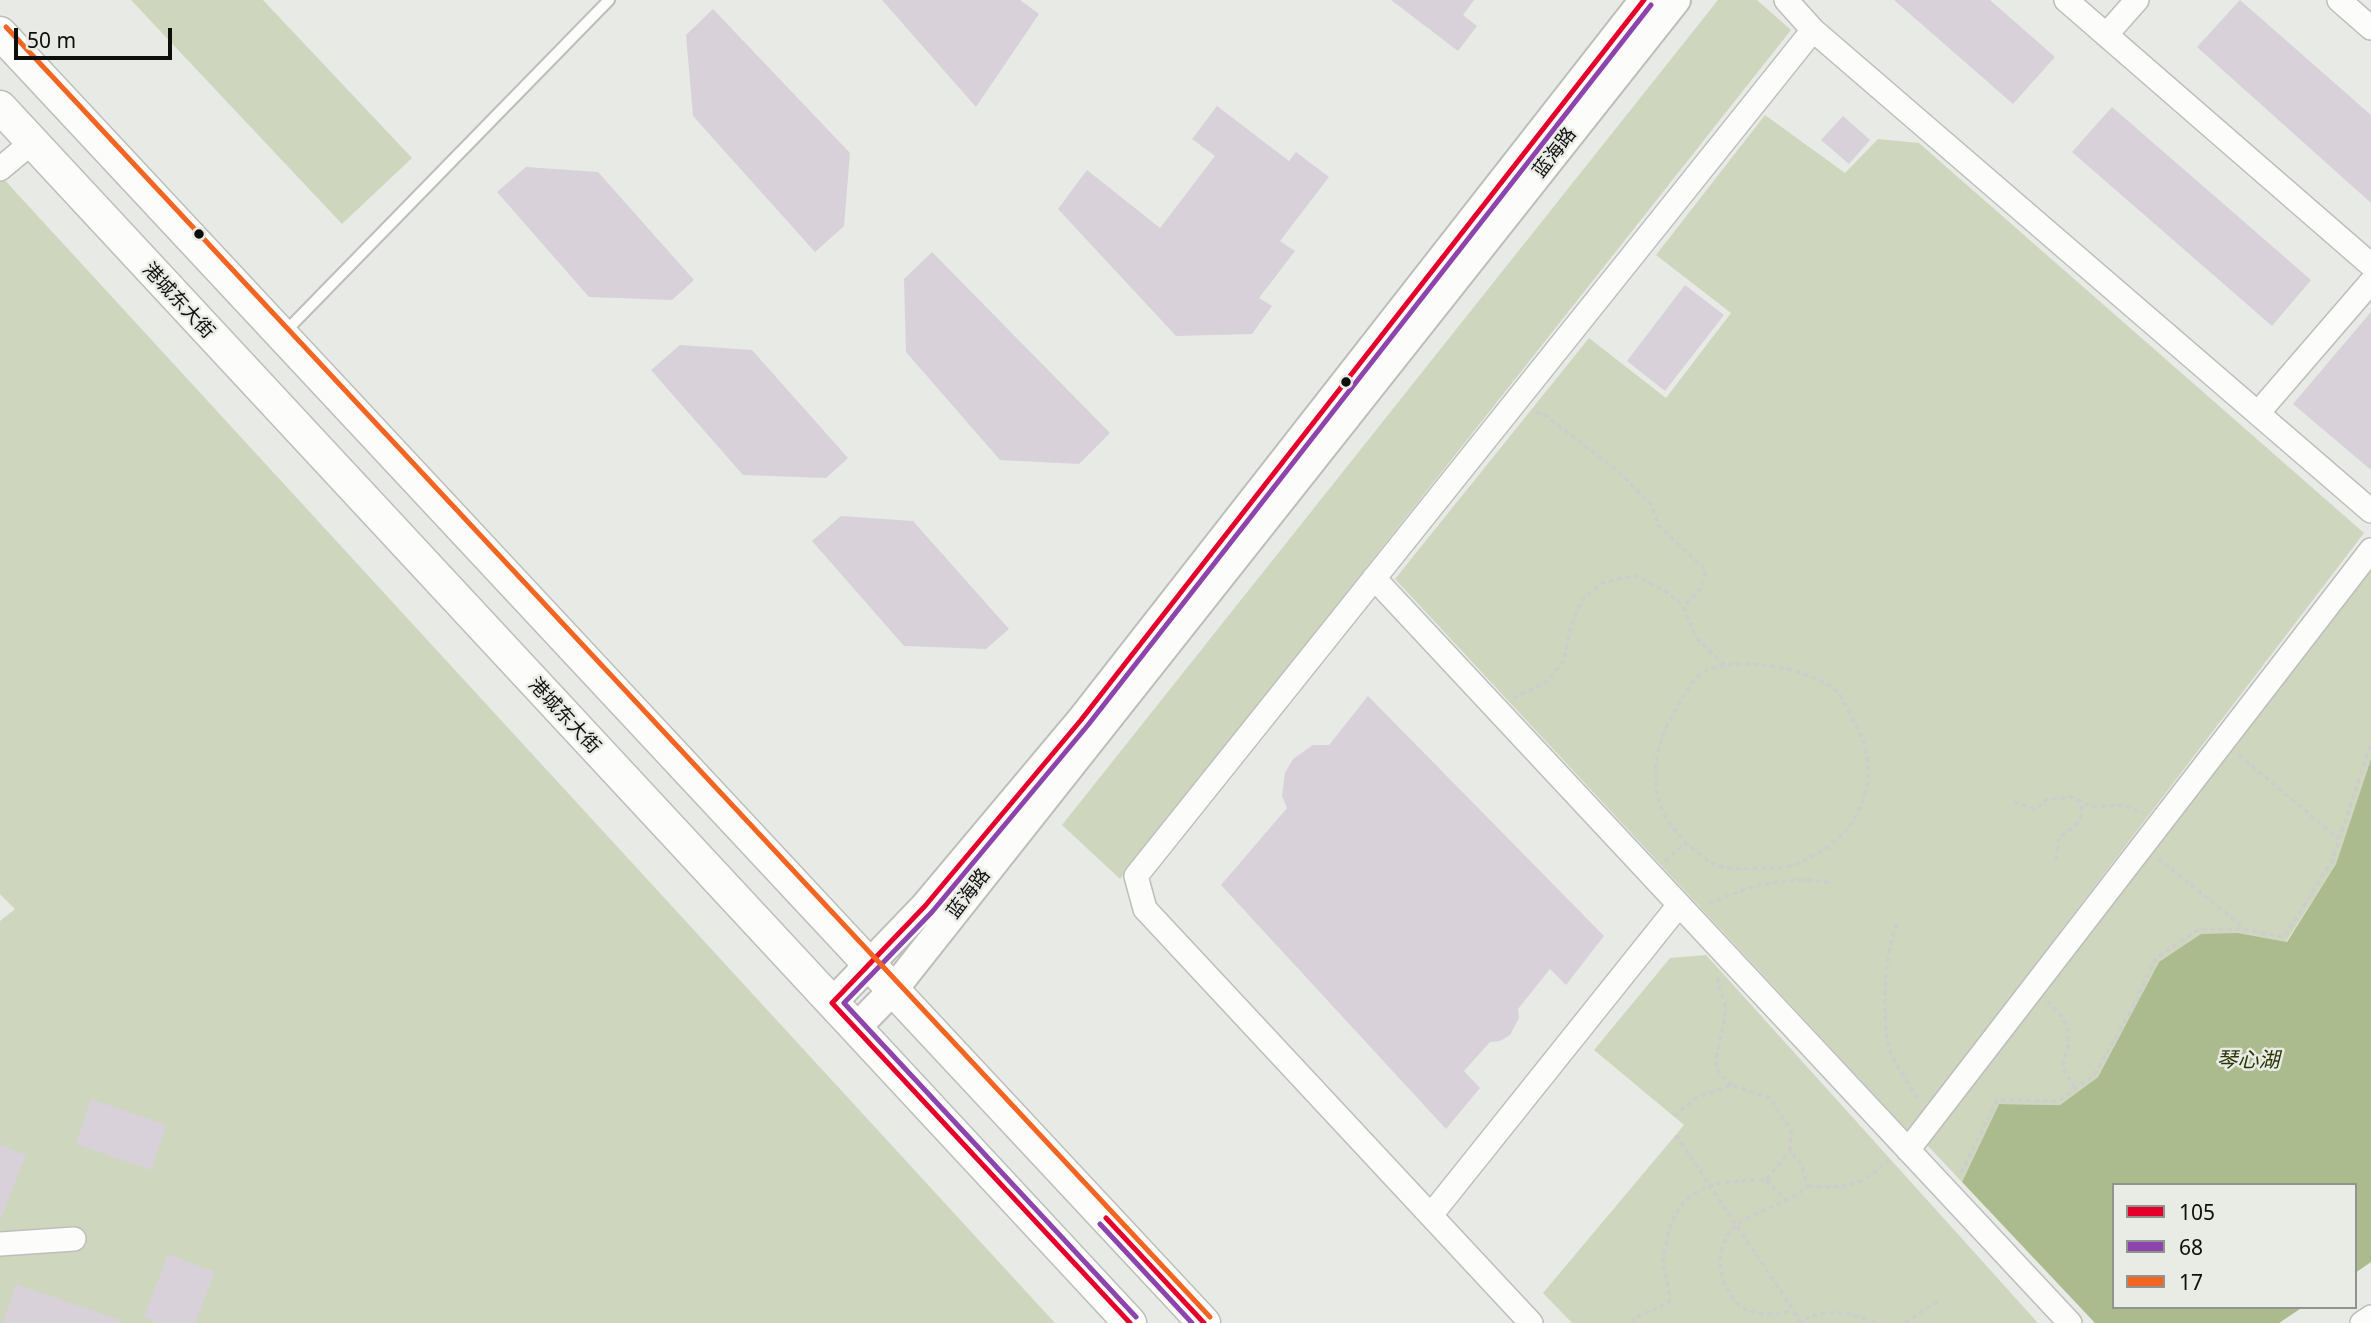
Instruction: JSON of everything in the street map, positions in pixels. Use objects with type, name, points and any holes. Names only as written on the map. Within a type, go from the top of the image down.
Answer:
[{"type":"main road","points":[[0,33],[1204,1323]]},
{"type":"main road","name":"港城东大街","points":[[0,107],[1130,1323]]},
{"type":"street","name":"蓝海路","points":[[832,1003],[925,906],[1081,720],[1644,0]]},
{"type":"street","name":"蓝海路","points":[[857,1027],[893,990],[1676,0]]},
{"type":"street","points":[[1786,0],[1813,30],[2371,511]]},
{"type":"street","points":[[2066,0],[2371,265]]},
{"type":"street","points":[[2106,35],[2137,0]]},
{"type":"street","points":[[2339,0],[2371,28]]},
{"type":"street","points":[[1531,1323],[1145,909],[1136,876],[1813,30]]},
{"type":"street","points":[[0,169],[31,143]]},
{"type":"street","points":[[2258,413],[2371,282]]},
{"type":"street","points":[[1899,1154],[2033,987],[2371,550]]},
{"type":"street","points":[[1374,578],[1690,906],[1899,1154],[2070,1323]]},
{"type":"street","points":[[1431,1215],[1690,906]]},
{"type":"street","points":[[0,1244],[74,1239]]},
{"type":"street","points":[[2362,1323],[2371,1317]]},
{"type":"lane","points":[[281,336],[608,0]]},
{"type":"path","points":[[1530,410],[1545,415],[1619,472],[1651,504],[1658,525],[1706,570],[1699,592],[1683,606]]},
{"type":"path","points":[[1508,700],[1545,683],[1564,661],[1570,629],[1581,601],[1602,583],[1636,576],[1667,592],[1683,606],[1696,638],[1725,665]]},
{"type":"path","points":[[1725,665],[1795,669],[1837,692],[1861,731],[1869,759],[1867,795],[1852,827],[1818,852],[1789,867],[1748,869],[1713,864],[1686,843],[1666,818],[1657,786],[1655,753],[1674,711],[1698,676],[1725,665]]},
{"type":"path","points":[[2223,742],[2339,839]]},
{"type":"path","points":[[1959,1178],[1997,1100],[2059,1101],[2094,1075],[2156,958],[2199,929],[2246,930],[2284,937],[2332,861],[2371,743]]},
{"type":"path","points":[[2014,802],[2036,809],[2046,800],[2071,797],[2091,807],[2122,805],[2148,815]]},
{"type":"path","points":[[2056,860],[2059,836],[2079,823],[2083,813],[2081,803]]},
{"type":"path","points":[[1661,865],[1686,843]]},
{"type":"path","points":[[2142,846],[2246,930]]},
{"type":"path","points":[[1690,906],[1778,881],[1808,879],[1833,883]]},
{"type":"path","points":[[1897,924],[1890,940],[1886,988],[1888,1045],[1924,1109]]},
{"type":"path","points":[[1632,1323],[1634,1318],[1669,1303],[1670,1285],[1663,1261],[1670,1226],[1685,1199],[1710,1185],[1766,1180],[1790,1150],[1791,1130],[1770,1098],[1731,1085],[1716,1069],[1716,1048],[1726,1007],[1717,987],[1718,968]]},
{"type":"path","points":[[2033,987],[2066,1018],[2070,1044],[2062,1067],[2075,1089]]},
{"type":"path","points":[[1674,1116],[1696,1098],[1731,1085]]},
{"type":"path","points":[[1676,1135],[1800,1323],[1814,1313],[1850,1312],[1876,1323]]},
{"type":"path","points":[[1790,1150],[1801,1164],[1808,1186]]},
{"type":"path","points":[[1793,1310],[1776,1315],[1757,1313],[1738,1306],[1727,1291],[1720,1273],[1719,1253],[1737,1225],[1787,1202],[1808,1186],[1842,1189],[1875,1174],[1899,1154]]},
{"type":"path","points":[[1766,1180],[1787,1202]]},
{"type":"path","points":[[1905,1323],[1913,1321],[1938,1301]]},
{"type":"shaded area","points":[[131,0],[263,0],[412,158],[342,224]]},
{"type":"shaded area","points":[[1718,0],[1757,0],[1791,30],[1120,879],[1062,825]]},
{"type":"shaded area","points":[[1765,115],[1845,173],[1878,139],[1919,143],[2364,533],[1908,1131],[1395,579],[1589,338],[1666,398],[1731,313],[1656,255]]},
{"type":"shaded area","points":[[0,175],[1055,1323],[0,1323],[0,921],[15,909],[0,894]]},
{"type":"shaded area","points":[[2371,567],[2371,759],[2336,864],[2286,942],[2238,933],[2159,962],[2098,1077],[2060,1105],[1999,1104],[1962,1182],[1925,1143]]},
{"type":"shaded area","points":[[1706,955],[2038,1323],[1572,1323],[1543,1293],[1684,1125],[1594,1050],[1670,958]]},
{"type":"water","name":"琴心湖","points":[[2371,759],[2371,1262],[2357,1272],[2357,1183],[2112,1183],[2112,1309],[2300,1309],[2279,1323],[2095,1323],[1962,1182],[1999,1104],[2060,1105],[2098,1077],[2159,962],[2201,934],[2238,933],[2287,942],[2336,864]]},
{"type":"building","points":[[882,0],[1020,0],[1039,14],[976,107]]},
{"type":"building","points":[[1391,0],[1474,0],[1463,15],[1477,26],[1458,51]]},
{"type":"building","points":[[1894,0],[1990,0],[2055,57],[2013,104]]},
{"type":"building","points":[[2240,0],[2371,115],[2371,203],[2197,47]]},
{"type":"building","points":[[713,9],[850,153],[844,226],[815,252],[693,116],[686,35]]},
{"type":"building","points":[[1217,106],[1289,161],[1296,152],[1329,177],[1280,241],[1295,251],[1259,298],[1272,306],[1252,334],[1176,336],[1058,209],[1087,170],[1160,228],[1215,156],[1192,139]]},
{"type":"building","points":[[2112,107],[2311,280],[2272,326],[2072,152]]},
{"type":"building","points":[[1843,116],[1870,140],[1849,164],[1821,140]]},
{"type":"building","points":[[526,167],[598,172],[694,280],[672,300],[589,297],[497,192]]},
{"type":"building","points":[[932,252],[1110,433],[1079,464],[1000,460],[906,352],[904,279]]},
{"type":"building","points":[[1685,285],[1724,315],[1665,391],[1627,361]]},
{"type":"building","points":[[2371,312],[2371,470],[2293,404]]},
{"type":"building","points":[[680,345],[752,350],[848,458],[826,478],[743,475],[651,370]]},
{"type":"building","points":[[841,516],[913,521],[1009,629],[986,649],[904,646],[812,541]]},
{"type":"building","points":[[1368,696],[1604,936],[1566,985],[1550,969],[1518,1009],[1519,1018],[1510,1035],[1500,1041],[1490,1042],[1464,1071],[1480,1088],[1446,1129],[1221,885],[1287,808],[1282,796],[1285,773],[1293,759],[1313,745],[1329,745]]},
{"type":"building","points":[[91,1099],[167,1125],[151,1170],[76,1144]]},
{"type":"building","points":[[0,1145],[26,1155],[1,1218],[0,1217]]},
{"type":"building","points":[[168,1254],[215,1272],[195,1323],[159,1323],[144,1317]]},
{"type":"building","points":[[16,1284],[120,1320],[119,1323],[3,1323]]},
{"type":"transit line","name":"105","points":[[1130,1323],[832,1003],[925,906],[1081,720],[1644,0]]},
{"type":"transit line","name":"68","points":[[1136,1317],[844,1003],[932,912],[1088,725],[1651,5]]},
{"type":"transit line","name":"17","points":[[6,27],[1210,1317]]},
{"type":"transit line","name":"105","points":[[1106,1218],[1204,1323]]},
{"type":"transit line","name":"68","points":[[1100,1224],[1192,1323]]}]
